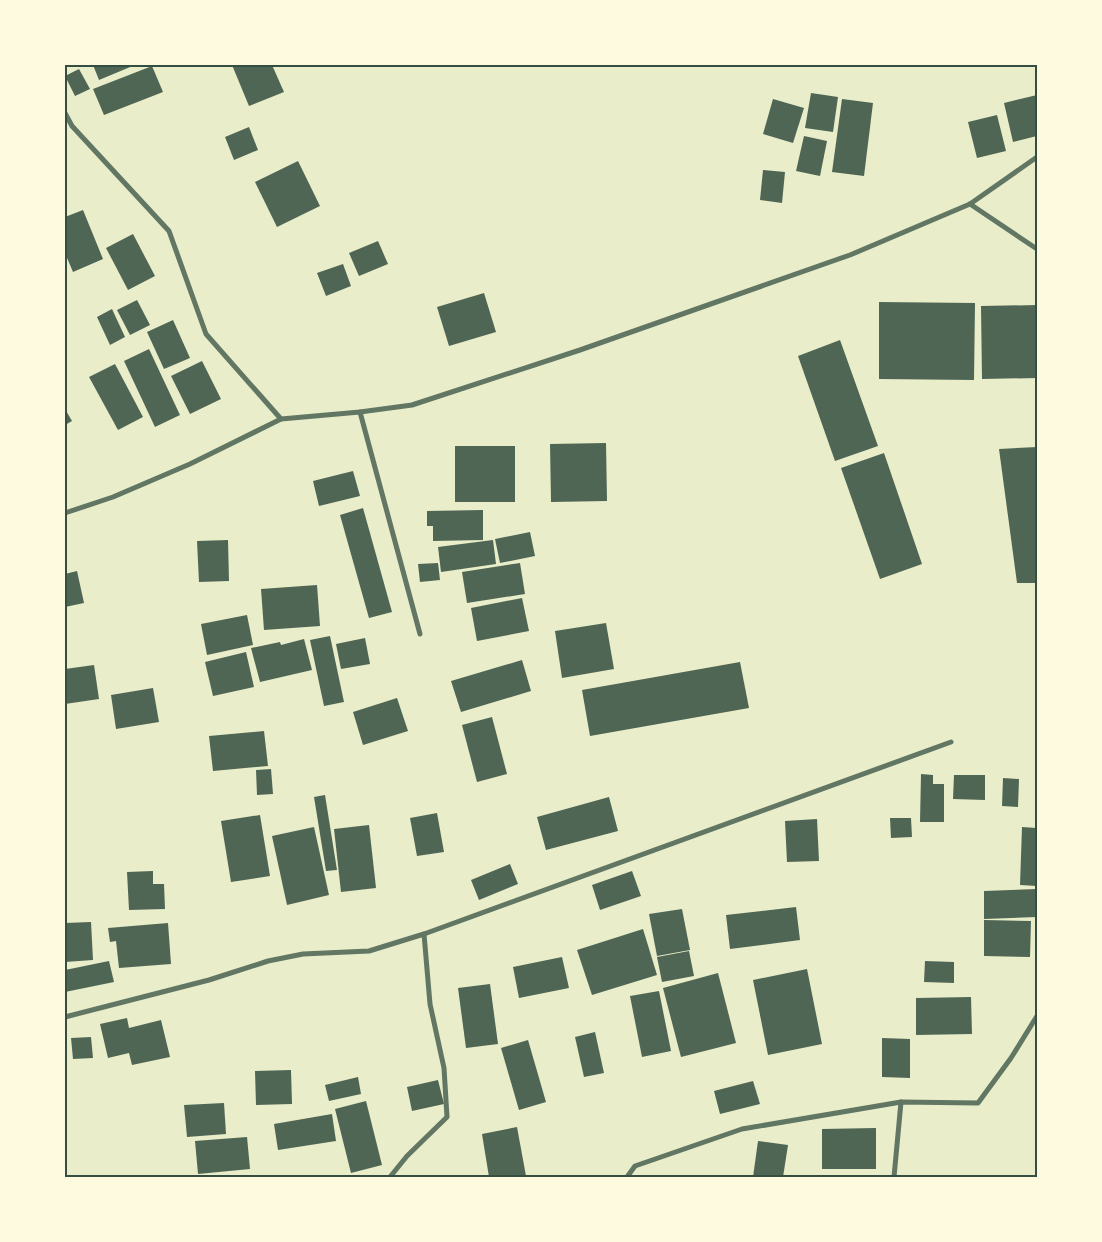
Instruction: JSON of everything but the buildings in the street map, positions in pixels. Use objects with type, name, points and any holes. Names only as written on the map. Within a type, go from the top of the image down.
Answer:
[{"type":"street","points":[[65,113],[72,126],[169,231],[206,334],[281,419]]},
{"type":"street","points":[[65,513],[113,497],[190,464],[281,419],[412,405],[580,350],[850,255],[970,204],[1037,157]]},
{"type":"street","points":[[970,204],[1037,248]]},
{"type":"street","points":[[360,412],[420,634]]},
{"type":"street","points":[[65,1017],[209,980],[268,961],[303,954],[369,951],[424,934],[950,742]]},
{"type":"street","points":[[390,1177],[407,1156],[447,1118],[444,1068],[430,1004],[424,934]]},
{"type":"street","points":[[627,1177],[635,1166],[742,1129],[901,1102],[978,1104],[1011,1058],[1037,1016]]},
{"type":"street","points":[[894,1177],[901,1102]]}]
